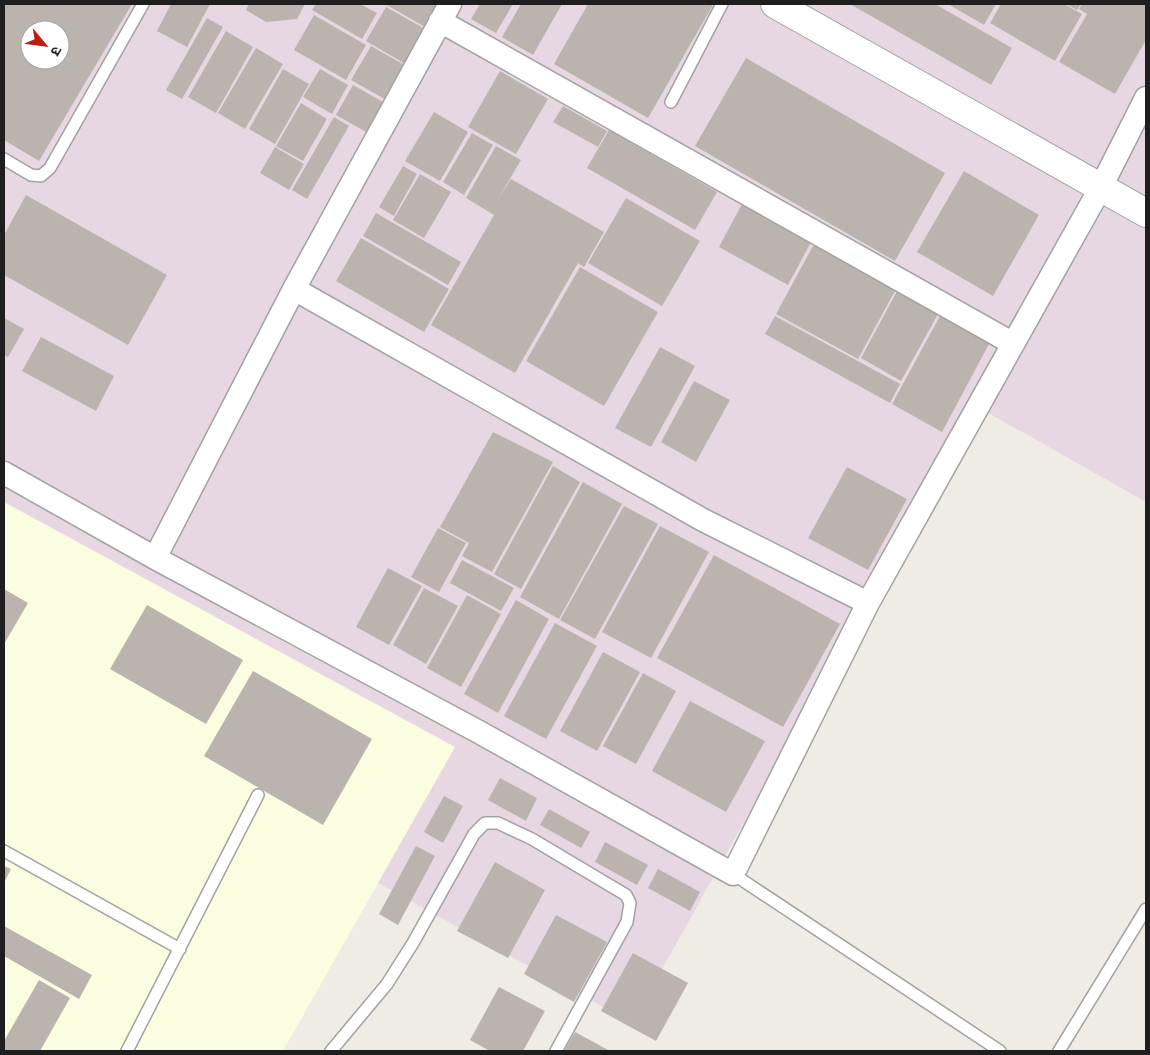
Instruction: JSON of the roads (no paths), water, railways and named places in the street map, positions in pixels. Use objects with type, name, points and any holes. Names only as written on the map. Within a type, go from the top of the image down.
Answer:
[{"type":"street","points":[[775,4],[1146,213]]},
{"type":"street","points":[[155,558],[294,289],[445,12],[1012,343]]},
{"type":"street","points":[[4,473],[155,558],[479,732],[733,874],[868,603],[1101,187],[1146,98]]},
{"type":"street","points":[[294,289],[703,520],[868,603]]},
{"type":"lane","points":[[4,159],[31,175],[41,176],[50,168],[143,4]]},
{"type":"lane","points":[[671,102],[722,4]]},
{"type":"lane","points":[[127,1051],[258,795]]},
{"type":"lane","points":[[331,1051],[387,984],[414,943],[474,834],[485,824],[498,823],[532,839],[626,895],[630,902],[627,922],[556,1051]]},
{"type":"lane","points":[[4,851],[180,949]]},
{"type":"lane","points":[[733,874],[1000,1051]]},
{"type":"lane","points":[[1059,1051],[1146,909]]}]
